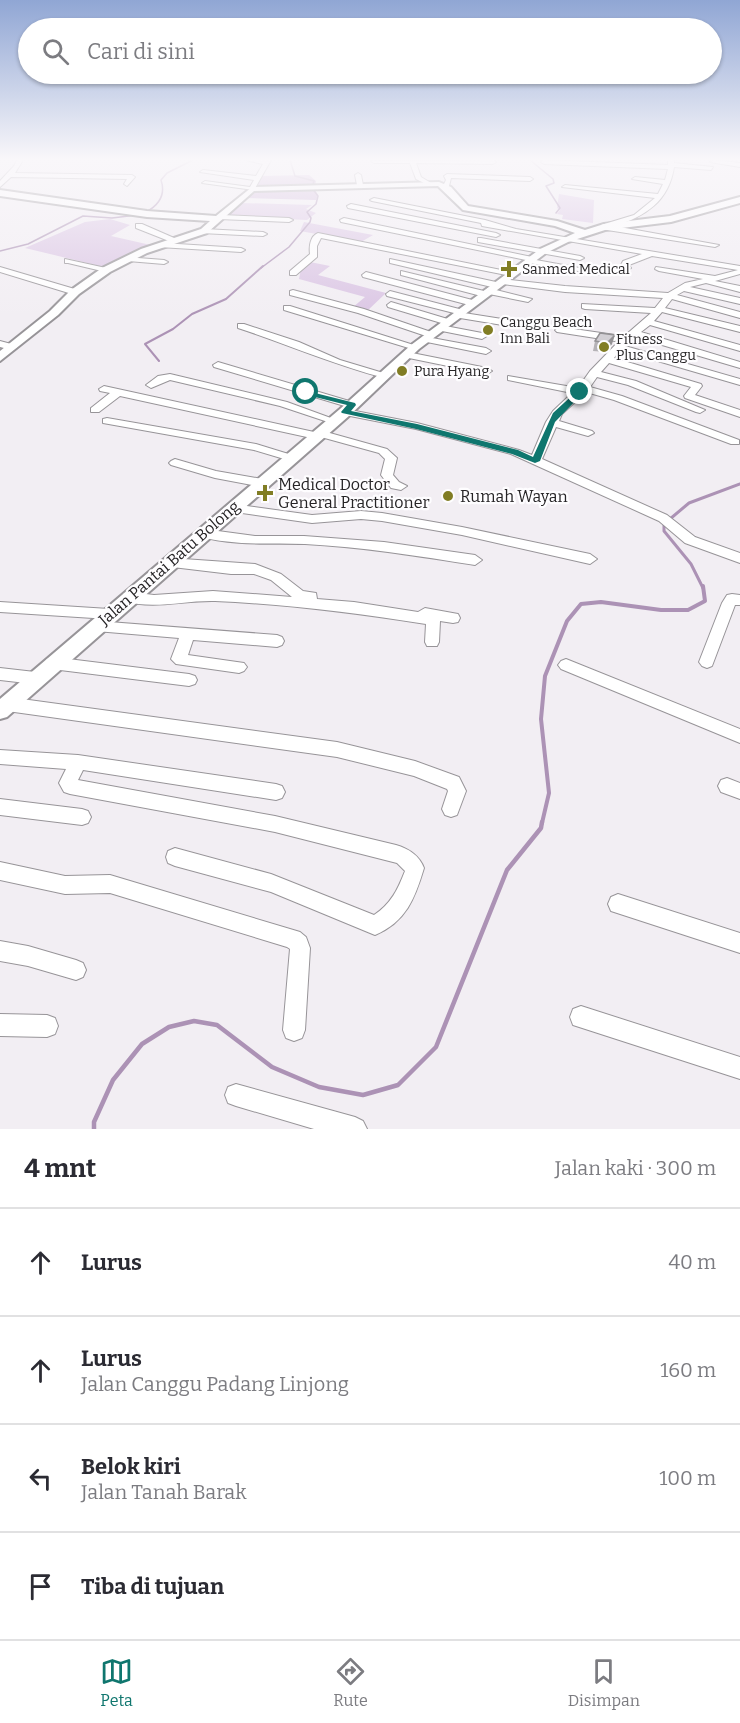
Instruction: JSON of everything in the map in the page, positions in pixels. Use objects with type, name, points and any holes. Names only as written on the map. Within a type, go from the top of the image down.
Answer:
[{"type":"street","points":[[141,213],[290,220]]},
{"type":"street","points":[[0,357],[54,313],[75,292],[106,270],[162,245],[204,231],[226,213]]},
{"type":"street","points":[[380,213],[544,251]]},
{"type":"street","points":[[414,213],[544,251],[603,273]]},
{"type":"street","points":[[493,213],[544,222],[583,233]]},
{"type":"street","points":[[635,220],[643,213]]},
{"type":"street","name":"Jalan Pantai Batu Bolong","points":[[3,707],[435,332],[544,251],[583,233],[606,226],[693,213]]},
{"type":"street","points":[[580,258],[343,216],[544,251],[651,253],[740,270]]},
{"type":"street","points":[[139,226],[177,241]]},
{"type":"street","points":[[606,226],[715,245]]},
{"type":"street","points":[[204,231],[263,234]]},
{"type":"street","points":[[292,273],[314,255],[313,246],[318,236],[528,298]]},
{"type":"street","points":[[162,245],[241,250]]},
{"type":"street","points":[[627,268],[624,267],[626,263],[651,253]]},
{"type":"street","points":[[128,259],[164,262]]},
{"type":"street","points":[[68,261],[106,270]]},
{"type":"street","points":[[393,261],[493,288]]},
{"type":"street","points":[[0,269],[75,292]]},
{"type":"street","points":[[659,269],[716,278]]},
{"type":"street","points":[[535,461],[557,413],[582,390],[594,373],[621,344],[648,322],[670,296],[682,286],[740,270]]},
{"type":"street","points":[[404,273],[493,288]]},
{"type":"street","points":[[366,275],[493,288],[565,289],[670,296],[740,315]]},
{"type":"street","points":[[705,280],[740,289]]},
{"type":"street","points":[[682,286],[740,302]]},
{"type":"street","points":[[293,293],[435,332],[486,351]]},
{"type":"street","points":[[390,294],[487,372]]},
{"type":"street","points":[[391,305],[435,332],[516,324]]},
{"type":"street","points":[[585,306],[658,310],[740,329]]},
{"type":"street","points":[[287,308],[435,332],[482,336]]},
{"type":"street","points":[[648,322],[740,348]]},
{"type":"street","points":[[241,326],[296,344],[337,362],[385,375]]},
{"type":"street","points":[[560,330],[621,344],[740,382]]},
{"type":"street","points":[[633,333],[740,365]]},
{"type":"street","points":[[0,344],[12,347]]},
{"type":"street","points":[[607,359],[697,386],[689,396],[740,414]]},
{"type":"street","points":[[218,365],[344,412]]},
{"type":"street","points":[[594,373],[632,383],[727,420]]},
{"type":"street","points":[[152,385],[162,378],[170,377],[284,404],[344,412],[417,426],[515,452],[667,520],[690,540],[740,558]]},
{"type":"street","points":[[512,378],[618,398],[735,442]]},
{"type":"street","points":[[104,390],[318,435],[382,451],[391,458],[387,475],[395,485],[400,486]]},
{"type":"street","points":[[95,410],[117,393]]},
{"type":"street","points":[[107,421],[256,447],[291,458]]},
{"type":"street","points":[[551,422],[588,433]]},
{"type":"street","points":[[175,463],[214,474],[262,483]]},
{"type":"street","points":[[232,508],[312,519],[381,517],[462,531],[590,560]]},
{"type":"street","points":[[203,533],[255,540],[304,540],[384,546],[475,560]]},
{"type":"street","points":[[169,563],[255,569],[276,577],[299,595],[453,618]]},
{"type":"street","points":[[129,597],[154,600],[213,596],[354,607],[433,620],[432,642]]},
{"type":"street","points":[[707,662],[729,603],[732,599],[740,600]]},
{"type":"street","points":[[0,607],[109,614]]},
{"type":"street","points":[[96,626],[277,641]]},
{"type":"street","points":[[188,634],[179,658],[181,660],[239,667]]},
{"type":"street","points":[[52,663],[189,680]]},
{"type":"street","points":[[566,665],[740,736]]},
{"type":"street","points":[[0,674],[35,678]]},
{"type":"street","points":[[3,707],[276,738],[359,752],[453,783],[457,791],[451,809]]},
{"type":"street","points":[[0,757],[78,762],[276,792]]},
{"type":"street","points":[[78,762],[68,779],[70,786],[275,824],[396,854],[402,856],[415,868],[403,903],[385,920],[375,925],[271,883],[175,857]]},
{"type":"street","points":[[0,807],[82,817]]},
{"type":"street","points":[[0,871],[65,885],[110,884],[293,939],[300,948],[294,1030]]},
{"type":"street","points":[[618,904],[740,943]]},
{"type":"street","points":[[0,951],[28,956],[76,970]]},
{"type":"street","points":[[581,1017],[740,1068]]},
{"type":"street","points":[[0,1026],[47,1026]]},
{"type":"street","points":[[236,1095],[355,1129]]},
{"type":"shaded area","points":[[229,213],[316,213],[307,220],[225,216]]},
{"type":"shaded area","points":[[593,213],[593,223],[562,219],[563,215],[557,214]]},
{"type":"shaded area","points":[[110,219],[130,225],[111,236],[155,246],[133,253],[104,267],[25,248],[85,222]]},
{"type":"shaded area","points":[[304,222],[373,235],[361,242],[300,231]]},
{"type":"shaded area","points":[[310,262],[330,266],[318,275],[386,293],[366,312],[352,308],[365,297],[299,279],[301,269]]},
{"type":"building","points":[[600,333],[615,335],[607,343],[595,341]]},
{"type":"waterway","points":[[261,268],[289,247],[310,222],[311,218],[307,213]]},
{"type":"waterway","points":[[0,251],[28,244],[83,216],[112,218],[137,215]]},
{"type":"waterway","points":[[159,361],[145,344],[173,329],[192,314],[226,299],[263,266]]},
{"type":"waterway","points":[[703,588],[691,564],[664,531],[664,524],[689,503],[740,484]]},
{"type":"waterway","points":[[542,823],[549,793],[541,719],[545,676],[567,621],[581,604],[601,602],[661,610],[688,610],[705,601],[703,586]]},
{"type":"waterway","points":[[94,1129],[94,1122],[113,1080],[142,1044],[169,1027],[194,1021],[217,1025],[272,1067],[319,1087],[363,1095],[398,1085],[436,1047],[507,870],[541,828],[542,822]]},
{"type":"place","name":"Sanmed Medical","points":[[509,269]]},
{"type":"place","name":"Canggu Beach Inn Bali","points":[[488,330]]},
{"type":"place","name":"Fitness Plus Canggu","points":[[604,347]]},
{"type":"place","name":"Pura Hyang","points":[[402,371]]},
{"type":"place","name":"Medical Doctor General Practitioner","points":[[265,493]]},
{"type":"place","name":"Rumah Wayan","points":[[448,496]]},
{"type":"route","points":[[306,392],[352,405],[345,412],[417,426],[515,452],[535,461],[551,422],[557,413],[580,392]]}]
